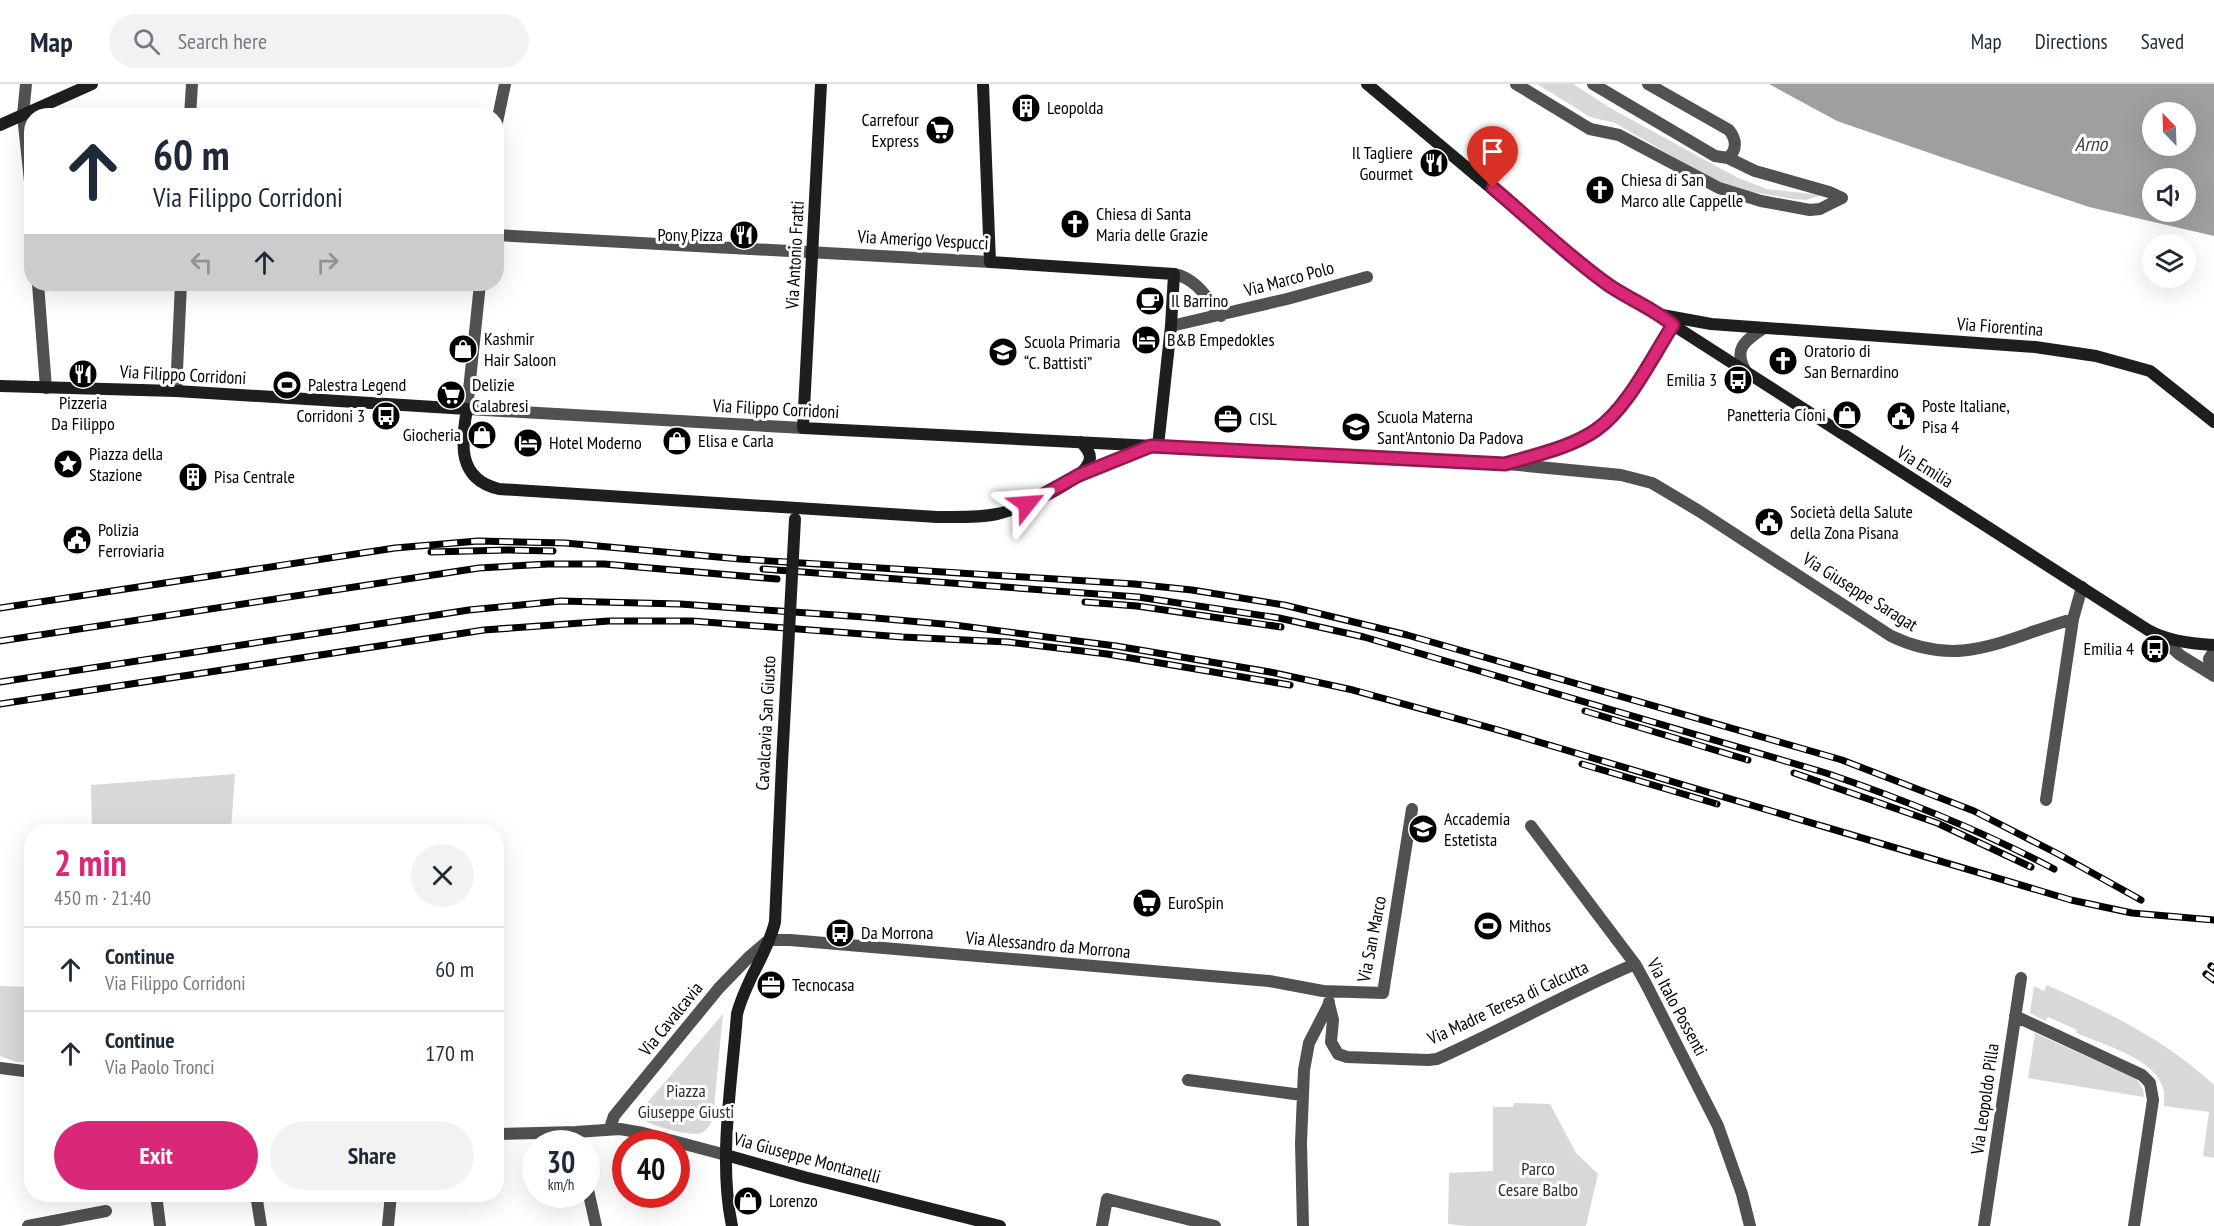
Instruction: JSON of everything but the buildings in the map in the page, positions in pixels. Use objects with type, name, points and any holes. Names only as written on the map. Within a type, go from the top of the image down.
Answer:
[{"type":"street","points":[[24,124],[26,84]]},
{"type":"street","points":[[39,108],[92,84]]},
{"type":"street","points":[[190,108],[192,84]]},
{"type":"street","points":[[500,108],[505,84]]},
{"type":"street","name":"Via Antonio Fratti","points":[[803,428],[821,84]]},
{"type":"street","points":[[983,84],[990,262]]},
{"type":"street","points":[[1368,84],[1596,276],[1660,315]]},
{"type":"street","points":[[1516,84],[1590,129],[1619,135],[1719,188],[1798,208],[1820,209],[1842,198],[1829,192],[1746,168],[1728,158],[1715,156],[1593,84]]},
{"type":"street","points":[[1648,84],[1729,130],[1735,142],[1733,152],[1728,158]]},
{"type":"street","points":[[0,125],[23,115]]},
{"type":"street","name":"Via Amerigo Vespucci","points":[[504,236],[1174,274]]},
{"type":"street","points":[[479,291],[463,437],[465,459],[476,477],[491,487],[517,491],[795,513],[937,517],[999,513],[1027,504],[1079,475],[1154,446],[1171,326],[1174,274],[1188,278],[1195,284],[1221,316]]},
{"type":"street","name":"Via Marco Polo","points":[[1171,326],[1221,316],[1367,277]]},
{"type":"street","points":[[0,386],[46,388],[39,291]]},
{"type":"street","points":[[176,391],[181,291]]},
{"type":"street","name":"Via Emilia","points":[[1660,315],[2160,637],[2180,655],[2213,675]]},
{"type":"street","name":"Via Fiorentina","points":[[1660,315],[1711,324],[2035,347],[2096,356],[2150,371],[2214,422]]},
{"type":"street","name":"Via Filippo Corridoni","points":[[46,388],[176,391],[467,410],[1505,464],[1556,449],[1596,430],[1618,408],[1673,325]]},
{"type":"street","points":[[1747,373],[1740,362],[1742,347],[1749,338],[1764,328]]},
{"type":"street","points":[[1079,475],[1089,462],[1090,456],[1081,442]]},
{"type":"street","name":"Via Giuseppe Saragat","points":[[1505,464],[1621,475],[1652,483],[1699,511],[1883,632],[1918,648],[1937,652],[1972,650],[2073,619]]},
{"type":"street","name":"Cavalcavia San Giusto","points":[[769,940],[774,922],[776,899],[795,513]]},
{"type":"street","points":[[2046,800],[2073,619],[2082,587]]},
{"type":"street","name":"Via Emilia","points":[[2160,637],[2214,645]]},
{"type":"street","name":"Via Emilia","points":[[2213,675],[2209,659],[2214,651]]},
{"type":"street","name":"Via San Marco","points":[[1323,991],[1383,993],[1412,809]]},
{"type":"street","name":"Via Italo Possenti","points":[[1531,826],[1635,964],[1718,1126],[1742,1194],[1750,1226]]},
{"type":"street","points":[[732,1226],[726,1195],[726,1155],[737,1014],[748,981],[769,940]]},
{"type":"street","name":"Via Alessandro da Morrona","points":[[769,940],[1269,981],[1323,991]]},
{"type":"street","name":"Via Cavalcavia","points":[[610,1128],[614,1116],[719,988],[769,940]]},
{"type":"street","name":"Via Madre Teresa di Calcutta","points":[[1329,1004],[1333,1020],[1331,1042],[1336,1052],[1344,1056],[1437,1059],[1635,964]]},
{"type":"street","name":"Via Leopoldo Pilla","points":[[1984,1226],[2020,978]]},
{"type":"street","points":[[1304,1226],[1302,1095],[1309,1043],[1329,1004],[1323,991]]},
{"type":"street","points":[[2015,1016],[2142,1075],[2150,1083],[2153,1100],[2134,1226]]},
{"type":"street","points":[[0,1068],[24,1071]]},
{"type":"street","points":[[1188,1080],[1302,1095]]},
{"type":"street","name":"Via Giuseppe Montanelli","points":[[600,1131],[610,1128],[643,1132],[804,1177],[1000,1226]]},
{"type":"street","name":"Via Giuseppe Montanelli","points":[[504,1134],[522,1135]]},
{"type":"street","points":[[1102,1226],[1107,1199],[1215,1226]]},
{"type":"street","points":[[157,1202],[159,1226]]},
{"type":"street","points":[[257,1202],[261,1226]]},
{"type":"street","points":[[388,1226],[390,1202]]},
{"type":"street","points":[[592,1208],[596,1226]]},
{"type":"street","points":[[28,1226],[106,1211]]},
{"type":"green space","points":[[1537,84],[1573,84],[1612,109],[1738,178],[1767,189],[1822,195],[1806,200],[1793,199],[1721,184],[1615,123],[1590,117]]},
{"type":"green space","points":[[235,774],[231,824],[92,824],[91,785]]},
{"type":"green space","points":[[2047,985],[2135,1028],[2175,1053],[2214,1085],[2214,1158],[2203,1156],[2209,1112],[2164,1106],[2162,1086],[2147,1066],[2124,1052],[2076,1033],[2077,1030],[2048,1017],[2045,1021],[2030,1013],[2034,986],[2044,991]]},
{"type":"green space","points":[[0,986],[24,987],[24,1062],[16,1062],[0,1056]]},
{"type":"green space","name":"Piazza Giuseppe Giusti","points":[[723,1014],[713,1118],[708,1127],[701,1133],[695,1134],[690,1133],[690,1130],[672,1130],[640,1119],[641,1110]]},
{"type":"green space","points":[[2035,1033],[2136,1079],[2143,1089],[2144,1097],[2028,1078]]},
{"type":"green space","name":"Parco Cesare Balbo","points":[[1514,1103],[1550,1104],[1576,1153],[1598,1174],[1586,1226],[1448,1224],[1449,1173],[1493,1171],[1493,1107],[1513,1107]]},
{"type":"water","name":"Arno","points":[[1769,84],[2214,84],[2214,236],[2154,222],[2196,222],[2196,168],[2142,168],[2142,219],[2089,207],[1837,121]]},
{"type":"railway","points":[[0,608],[395,548],[478,541],[565,543],[740,559],[1134,584],[1192,590],[1284,605],[1407,635],[1842,760],[1974,811],[2141,900]]},
{"type":"railway","points":[[431,552],[553,551]]},
{"type":"railway","points":[[0,641],[479,568],[604,564],[777,579]]},
{"type":"railway","points":[[763,569],[1138,597],[1279,618],[1364,637],[1826,773],[1942,816],[2054,869]]},
{"type":"railway","points":[[0,682],[469,610],[561,601],[680,604],[954,625],[1116,646],[1270,672],[1353,690],[1495,729],[2071,900],[2132,913],[2214,920]]},
{"type":"railway","points":[[1085,602],[1137,606],[1281,627]]},
{"type":"railway","points":[[0,704],[484,630],[609,621],[692,621],[902,637],[1008,642],[1107,654],[1290,685]]},
{"type":"railway","points":[[1585,711],[1748,760]]},
{"type":"railway","points":[[1582,764],[1717,804]]},
{"type":"railway","points":[[1794,773],[1937,823],[2031,867]]},
{"type":"railway","points":[[2206,974],[2214,980]]},
{"type":"place","name":"Leopolda","points":[[1026,108]]},
{"type":"place","name":"Carrefour Express","points":[[940,130]]},
{"type":"place","name":"Il Tagliere Gourmet","points":[[1434,163]]},
{"type":"place","name":"Chiesa di San Marco alle Cappelle","points":[[1600,190]]},
{"type":"place","name":"Chiesa di Santa Maria delle Grazie","points":[[1075,224]]},
{"type":"place","name":"Pony Pizza","points":[[744,235]]},
{"type":"place","name":"Il Barrino","points":[[1150,301]]},
{"type":"place","name":"B&B Empedokles","points":[[1146,340]]},
{"type":"place","name":"Kashmir Hair Saloon","points":[[463,349]]},
{"type":"place","name":"Scuola Primaria “C. Battisti”","points":[[1003,352]]},
{"type":"place","name":"Oratorio di San Bernardino","points":[[1783,361]]},
{"type":"place","name":"Pizzeria Da Filippo","points":[[83,374]]},
{"type":"place","name":"Emilia 3","points":[[1738,380]]},
{"type":"place","name":"Palestra Legend","points":[[287,385]]},
{"type":"place","name":"Delizie Calabresi","points":[[451,395]]},
{"type":"place","name":"Panetteria Cioni","points":[[1847,415]]},
{"type":"place","name":"Corridoni 3","points":[[386,416]]},
{"type":"place","name":"Poste Italiane, Pisa 4","points":[[1901,416]]},
{"type":"place","name":"CISL","points":[[1228,419]]},
{"type":"place","name":"Scuola Materna Sant'Antonio Da Padova","points":[[1356,427]]},
{"type":"place","name":"Giocheria","points":[[482,435]]},
{"type":"place","name":"Elisa e Carla","points":[[677,441]]},
{"type":"place","name":"Hotel Moderno","points":[[528,443]]},
{"type":"place","name":"Piazza della Stazione","points":[[68,464]]},
{"type":"place","name":"Pisa Centrale","points":[[193,477]]},
{"type":"place","name":"Società della Salute della Zona Pisana","points":[[1769,522]]},
{"type":"place","name":"Polizia Ferroviaria","points":[[77,540]]},
{"type":"place","name":"Emilia 4","points":[[2155,649]]},
{"type":"place","name":"Accademia Estetista","points":[[1423,829]]},
{"type":"place","name":"EuroSpin","points":[[1147,903]]},
{"type":"place","name":"Mithos","points":[[1488,926]]},
{"type":"place","name":"Da Morrona","points":[[840,933]]},
{"type":"place","name":"Tecnocasa","points":[[771,985]]},
{"type":"place","name":"Lorenzo","points":[[748,1201]]},
{"type":"route","points":[[1027,504],[1079,475],[1151,446],[1505,464],[1556,449],[1596,430],[1618,408],[1673,325],[1596,276],[1493,188]]}]
